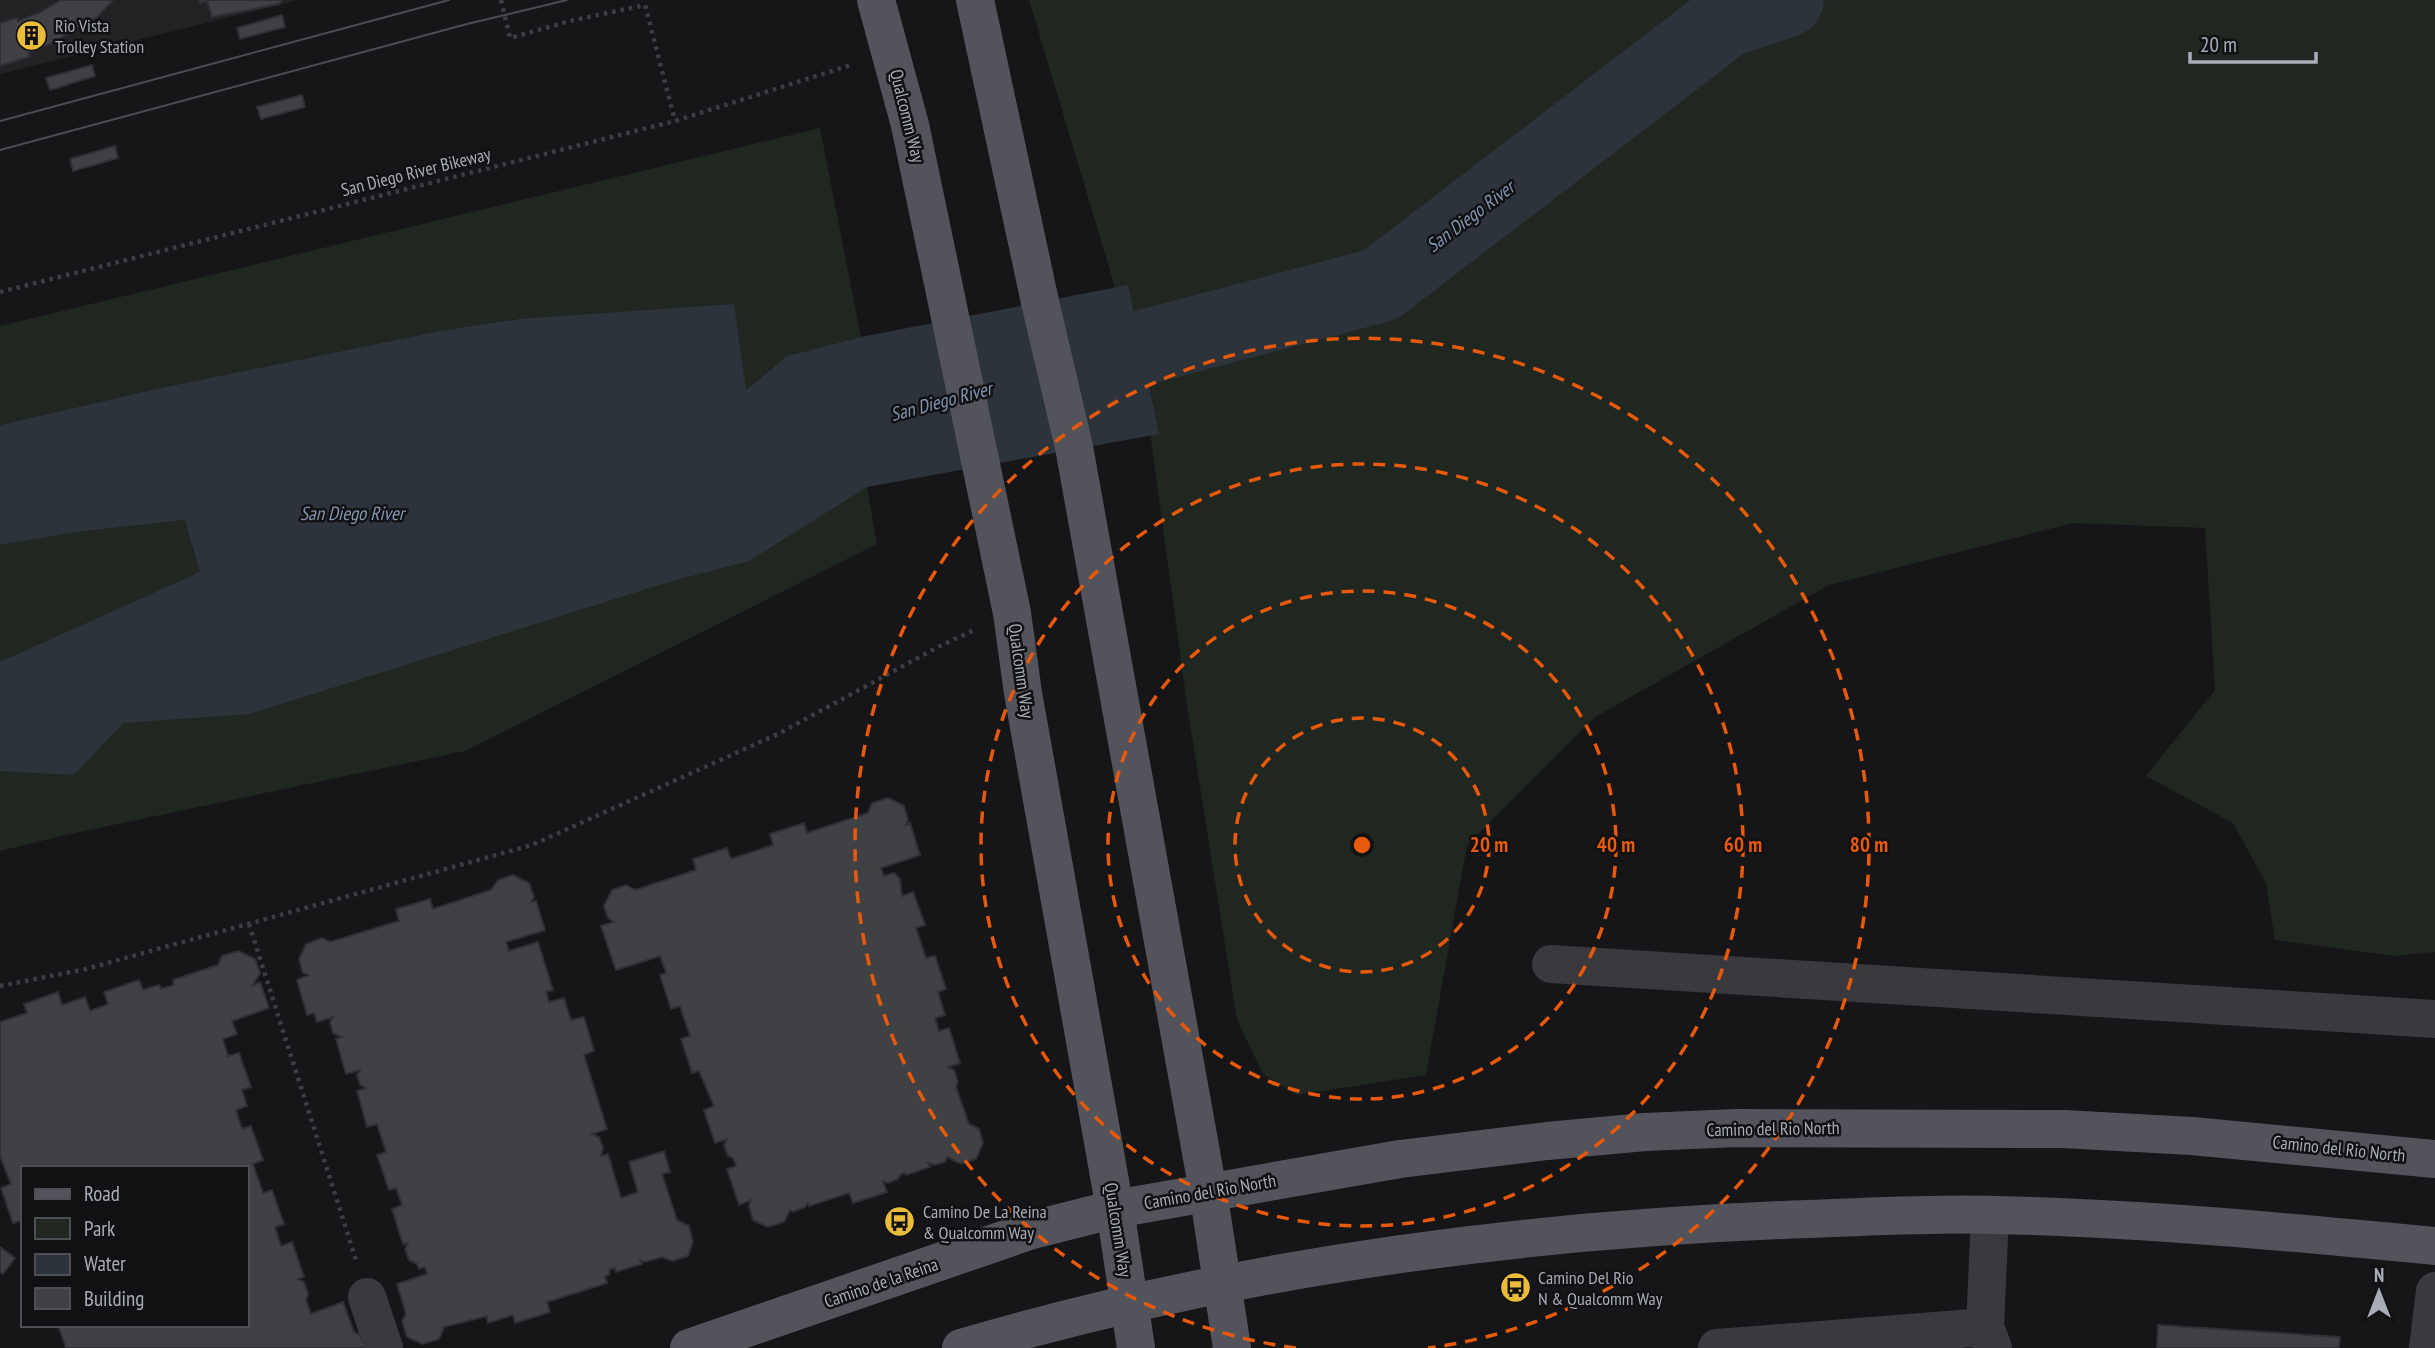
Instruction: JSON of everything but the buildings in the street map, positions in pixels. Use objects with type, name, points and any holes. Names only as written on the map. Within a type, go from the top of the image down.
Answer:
[{"type":"main road","name":"Qualcomm Way","points":[[876,0],[910,125],[1012,613],[1023,693],[1115,1209],[1136,1348]]},
{"type":"main road","points":[[975,0],[1074,447],[1208,1191],[1224,1284],[1231,1348]]},
{"type":"main road","name":"Camino del Rio North","points":[[1115,1209],[1208,1191],[1472,1149],[1645,1132],[1736,1128],[2063,1129],[2216,1138],[2435,1159]]},
{"type":"main road","name":"Camino de la Reina","points":[[689,1348],[1032,1230],[1115,1209]]},
{"type":"main road","points":[[961,1348],[1052,1321],[1224,1284],[1382,1257],[1612,1230],[1764,1221],[1990,1214],[2206,1224],[2435,1246]]},
{"type":"lane","points":[[1551,964],[2435,1019]]},
{"type":"lane","points":[[1717,1348],[1989,1338],[1990,1214]]},
{"type":"lane","points":[[2428,1348],[2435,1291]]},
{"type":"lane","points":[[367,1297],[384,1348]]},
{"type":"path","points":[[500,0],[510,38],[570,21],[645,5],[675,121]]},
{"type":"path","name":"San Diego River Bikeway","points":[[0,292],[675,121],[836,70]]},
{"type":"path","points":[[0,986],[86,969],[533,845],[778,734],[938,647],[1012,613]]},
{"type":"path","points":[[249,924],[367,1297]]},
{"type":"shaded area","points":[[0,0],[300,0],[0,74]]},
{"type":"green space","points":[[1029,0],[2435,0],[2435,952],[2395,956],[2275,940],[2266,883],[2233,823],[2146,776],[2215,690],[2205,528],[2073,523],[1829,585],[1595,717],[1467,845],[1426,1075],[1297,1095],[1263,1074],[1237,1020],[1188,711],[1143,381]]},
{"type":"green space","points":[[820,128],[861,337],[787,356],[746,390],[519,319],[440,331],[156,389],[0,425],[0,326]]},
{"type":"green space","points":[[867,487],[877,544],[465,751],[0,851],[0,545],[77,532],[185,520]]},
{"type":"water","name":"San Diego River","points":[[1128,285],[1159,434],[867,487],[749,561],[672,581],[249,714],[123,723],[74,775],[0,771],[0,662],[200,572],[185,520],[77,532],[0,545],[0,425],[156,389],[440,331],[519,319],[734,304],[746,390],[787,356],[861,337]]},
{"type":"waterway","name":"San Diego River","points":[[1039,375],[1380,285],[1726,20],[1786,0]]},
{"type":"tram line","points":[[0,121],[449,0]]},
{"type":"tram line","points":[[0,150],[467,24],[567,0]]},
{"type":"place","name":"Rio Vista Trolley Station","points":[[32,36]]},
{"type":"place","name":"Camino De La Reina & Qualcomm Way","points":[[900,1222]]},
{"type":"place","name":"Camino Del Rio N & Qualcomm Way","points":[[1515,1288]]}]
